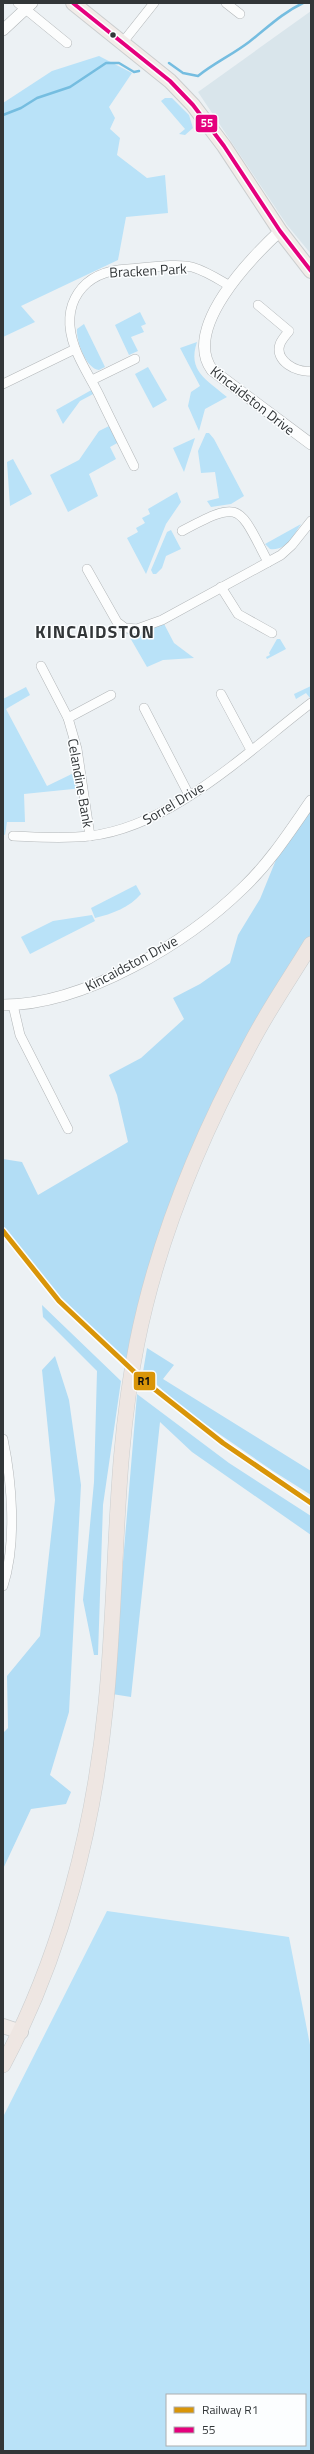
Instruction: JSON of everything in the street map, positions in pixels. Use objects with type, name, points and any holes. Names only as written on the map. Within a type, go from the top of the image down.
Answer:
[{"type":"highway","points":[[3,2065],[21,2032],[57,1938],[81,1855],[93,1802],[106,1702],[119,1466],[136,1344],[150,1286],[168,1226],[215,1111],[251,1043],[311,944]]},
{"type":"main road","points":[[73,3],[170,81],[193,105],[224,146],[280,231],[311,271]]},
{"type":"main road","points":[[3,2026],[21,2032]]},
{"type":"street","points":[[123,42],[154,3]]},
{"type":"street","points":[[226,3],[240,14]]},
{"type":"street","points":[[3,30],[25,5],[67,43]]},
{"type":"street","name":"Kincaidston Drive","points":[[280,231],[253,257],[230,286],[210,324],[204,343],[208,364],[212,370],[311,444]]},
{"type":"street","name":"Bracken Park","points":[[134,466],[92,380],[75,349],[70,321],[78,293],[85,284],[108,270],[186,266],[200,270],[230,286]]},
{"type":"street","points":[[258,305],[289,331],[280,343],[279,349],[285,362],[296,370],[311,371]]},
{"type":"street","points":[[3,384],[75,349]]},
{"type":"street","points":[[92,380],[135,359]]},
{"type":"street","points":[[182,531],[216,513],[230,510],[243,518],[268,562]]},
{"type":"street","points":[[88,569],[117,622],[125,628],[137,629],[148,626],[268,562],[292,545],[310,523]]},
{"type":"street","points":[[221,587],[238,614],[272,633]]},
{"type":"street","name":"Celandine Bank","points":[[41,666],[68,718],[77,749],[90,836]]},
{"type":"street","points":[[221,694],[251,750]]},
{"type":"street","points":[[68,718],[111,695]]},
{"type":"street","name":"Sorrel Drive","points":[[13,836],[90,836],[151,819],[189,795],[251,750],[311,703]]},
{"type":"street","points":[[144,708],[189,795]]},
{"type":"street","name":"Kincaidston Drive","points":[[68,1129],[20,1035],[8,1005],[39,1002],[85,989],[170,944],[206,919],[244,888],[271,858],[311,801]]},
{"type":"street","points":[[3,1439],[11,1527],[3,1586]]},
{"type":"shaded area","points":[[311,11],[311,254],[287,225],[198,92]]},
{"type":"shaded area","points":[[99,56],[132,73],[109,107],[115,118],[110,129],[120,138],[117,155],[147,178],[165,175],[168,213],[126,217],[118,260],[21,306],[35,322],[3,337],[3,103],[52,71]]},
{"type":"shaded area","points":[[165,98],[172,98],[189,115],[193,128],[185,135],[179,134],[185,129],[161,101]]},
{"type":"shaded area","points":[[140,312],[146,324],[141,326],[144,332],[131,337],[138,351],[129,355],[115,325]]},
{"type":"shaded area","points":[[84,324],[105,367],[99,370],[90,365],[80,347],[77,329]]},
{"type":"shaded area","points":[[197,342],[195,360],[197,368],[206,380],[227,397],[205,409],[199,431],[188,406],[191,392],[200,386],[180,348]]},
{"type":"shaded area","points":[[148,367],[167,400],[153,408],[135,374]]},
{"type":"shaded area","points":[[95,388],[97,392],[80,401],[63,424],[56,410]]},
{"type":"shaded area","points":[[113,424],[121,441],[110,447],[116,459],[89,474],[98,496],[68,512],[50,475],[79,460],[99,431]]},
{"type":"shaded area","points":[[206,433],[209,433],[214,439],[244,496],[231,504],[211,507],[207,501],[219,498],[215,472],[201,473],[198,451]]},
{"type":"shaded area","points":[[195,438],[184,472],[173,448]]},
{"type":"shaded area","points":[[13,459],[32,494],[10,506],[7,462]]},
{"type":"shaded area","points":[[177,492],[181,502],[166,524],[146,574],[127,538],[138,532],[136,528],[145,523],[142,518],[150,514],[148,509]]},
{"type":"shaded area","points":[[301,524],[289,542],[281,548],[270,549],[265,544]]},
{"type":"shaded area","points":[[171,530],[181,549],[166,556],[162,568],[156,574],[153,574],[151,570],[167,532]]},
{"type":"shaded area","points":[[162,620],[174,643],[194,658],[163,660],[147,667],[125,629]]},
{"type":"shaded area","points":[[277,639],[280,639],[286,649],[267,659],[266,657],[270,655],[269,653]]},
{"type":"shaded area","points":[[311,686],[310,698],[306,693],[296,699],[294,694]]},
{"type":"shaded area","points":[[26,687],[30,695],[6,709],[47,786],[80,770],[83,788],[24,794],[25,822],[7,822],[5,835],[3,834],[3,699]]},
{"type":"shaded area","points":[[311,801],[311,944],[215,1111],[136,1344],[124,1363],[57,1299],[3,1231],[3,1159],[22,1162],[38,1195],[128,1142],[117,1095],[109,1075],[141,1058],[184,1019],[173,998],[200,984],[230,963],[238,935],[260,899],[284,840]]},
{"type":"shaded area","points":[[136,885],[141,894],[137,899],[114,912],[95,918],[91,908]]},
{"type":"shaded area","points":[[92,915],[95,921],[30,954],[21,937],[53,921]]},
{"type":"shaded area","points":[[42,1305],[121,1381],[103,1505],[98,1655],[94,1655],[83,1600],[94,1482],[97,1371],[43,1317]]},
{"type":"shaded area","points":[[147,1348],[174,1365],[163,1379],[311,1471],[311,1495],[273,1471],[183,1409],[143,1372]]},
{"type":"shaded area","points":[[55,1356],[69,1400],[81,1485],[69,1712],[50,1775],[71,1792],[66,1804],[31,1809],[3,1869],[3,1733],[8,1728],[7,1676],[40,1636],[55,1500],[42,1370]]},
{"type":"shaded area","points":[[137,1394],[229,1463],[311,1516],[311,1535],[192,1452],[160,1422],[131,1697],[112,1694]]},
{"type":"shaded area","points":[[107,1911],[289,1937],[311,2050],[311,2451],[3,2451],[3,2117]]},
{"type":"waterway","points":[[169,63],[183,73],[198,76],[243,47],[281,16],[303,3]]},
{"type":"waterway","points":[[3,115],[21,108],[37,98],[70,87],[106,63],[119,63],[134,72],[139,71]]},
{"type":"rail line","name":"R1","points":[[3,1231],[59,1301],[143,1380],[223,1443],[311,1503]]},
{"type":"transit line","name":"55","points":[[73,3],[170,81],[193,105],[224,146],[280,231],[311,271]]},
{"type":"district","name":"KINCAIDSTON","points":[[95,631]]}]
